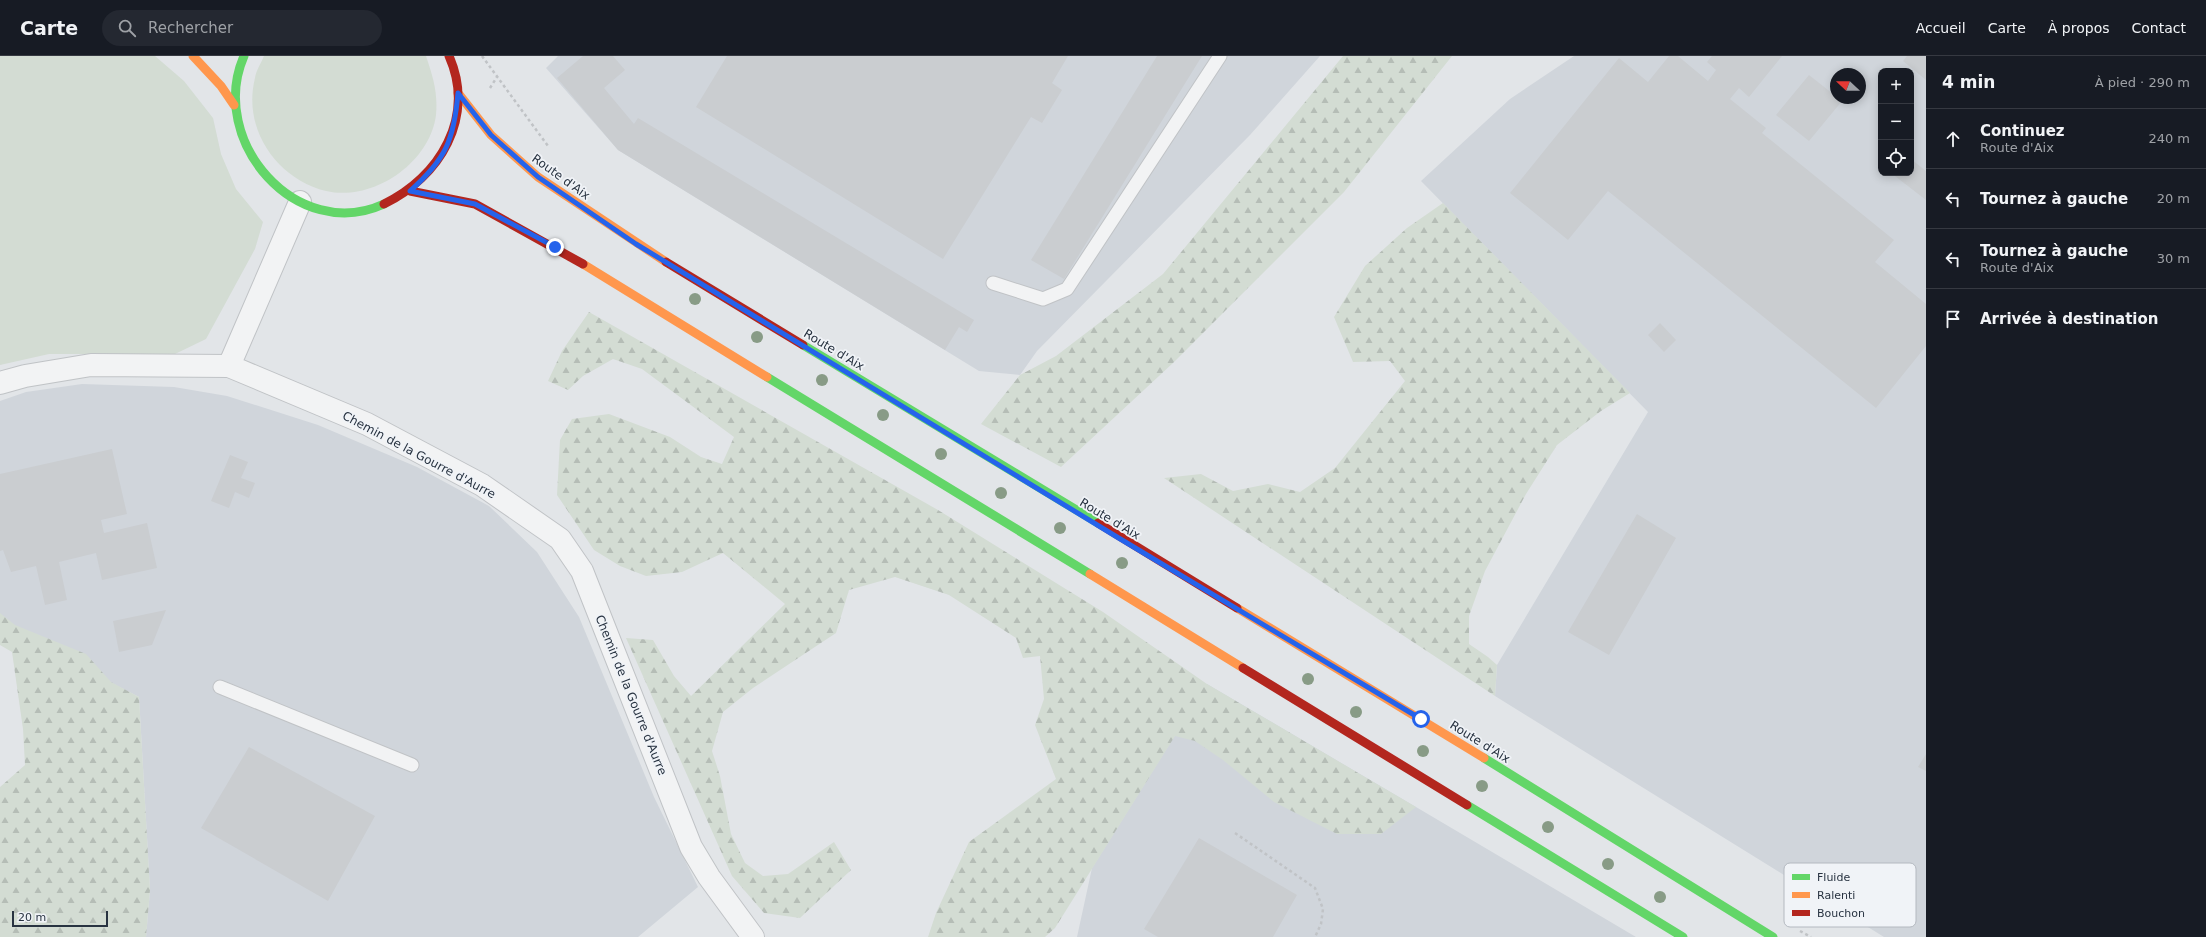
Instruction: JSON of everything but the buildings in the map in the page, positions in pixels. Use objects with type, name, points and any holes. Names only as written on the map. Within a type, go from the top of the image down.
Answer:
[{"type":"main road","points":[[193,56],[221,86],[234,104]]},
{"type":"main road","points":[[244,56],[239,65],[234,104],[243,145],[267,179],[300,202],[328,210],[357,211],[385,204],[410,191],[431,172],[447,148],[456,121],[458,93],[452,63],[449,56]]},
{"type":"main road","name":"Route d'Aix","points":[[458,93],[491,135],[538,177],[636,244],[1117,537],[1421,719],[1773,937]]},
{"type":"main road","points":[[410,191],[475,204],[555,247],[1683,937]]},
{"type":"street","points":[[229,366],[300,202]]},
{"type":"street","name":"Chemin de la Gourre d'Aurre","points":[[0,383],[25,376],[91,365],[229,366],[374,428],[482,485],[560,539],[582,571],[691,847],[708,877],[753,937]]},
{"type":"lane","points":[[993,283],[1043,299],[1067,289],[1220,56]]},
{"type":"lane","points":[[220,687],[412,765]]},
{"type":"path","points":[[482,56],[549,148]]},
{"type":"path","points":[[1235,833],[1315,888],[1324,909],[1321,924],[1315,937]]},
{"type":"shaded area","points":[[558,56],[1320,56],[1250,135],[1037,351],[1020,375],[979,371],[618,150],[546,68]]},
{"type":"shaded area","points":[[1574,56],[1926,56],[1926,937],[1884,937],[1868,927],[1916,927],[1916,863],[1784,863],[1784,875],[1495,696],[1497,665],[1648,412],[1421,181],[1510,99]]},
{"type":"shaded area","points":[[82,384],[174,387],[227,396],[318,425],[417,467],[489,506],[537,552],[579,617],[654,797],[698,887],[638,937],[146,937],[150,890],[139,697],[0,626],[0,401],[26,392]]},
{"type":"shaded area","points":[[1207,684],[1636,937],[1077,937],[1092,868]]},
{"type":"green space","points":[[0,56],[155,56],[184,81],[213,118],[221,154],[236,189],[263,222],[255,249],[206,339],[175,354],[49,354],[0,365]]},
{"type":"green space","points":[[264,56],[426,56],[436,92],[436,115],[431,132],[423,149],[411,163],[396,175],[380,184],[362,191],[344,193],[326,191],[308,185],[292,175],[279,163],[267,149],[259,133],[254,115],[252,97],[257,70]]},
{"type":"green space","points":[[1343,56],[1452,56],[1344,192],[1173,363],[1061,467],[981,424],[1020,375],[1056,356],[1163,274]]},
{"type":"green space","points":[[1443,203],[1630,393],[1601,411],[1557,445],[1526,494],[1485,571],[1469,616],[1469,644],[1497,665],[1495,696],[1164,478],[1201,474],[1233,491],[1268,484],[1300,492],[1335,468],[1405,381],[1390,361],[1353,362],[1334,317],[1365,266],[1407,228]]},
{"type":"green space","points":[[589,312],[938,510],[1103,612],[1207,684],[1416,807],[1381,834],[1337,834],[1274,802],[1223,760],[1195,741],[1175,736],[1055,928],[1045,937],[928,937],[936,913],[969,842],[1056,779],[1035,725],[1044,699],[1040,656],[1023,658],[1016,638],[949,595],[895,577],[849,590],[836,633],[753,688],[723,712],[712,751],[720,776],[731,834],[745,863],[763,876],[788,874],[834,842],[851,870],[800,918],[764,913],[732,876],[626,638],[653,640],[674,676],[691,696],[785,604],[723,553],[682,572],[646,576],[620,566],[594,550],[557,495],[560,440],[572,419],[609,414],[670,437],[701,457],[722,464],[734,437],[642,369],[613,359],[583,376],[568,390],[548,381],[562,351]]},
{"type":"green space","points":[[0,613],[15,625],[86,654],[111,682],[139,697],[150,890],[146,937],[0,937],[0,787],[25,765],[23,729],[12,652],[0,645]]},
{"type":"traffic: fast","points":[[244,56],[236,88],[238,121],[249,151],[268,177],[292,197],[320,210],[351,213],[384,204]]},
{"type":"traffic: fast","points":[[803,345],[1098,523]]},
{"type":"traffic: fast","points":[[767,377],[1090,574]]},
{"type":"traffic: fast","points":[[1484,758],[1773,937]]},
{"type":"traffic: fast","points":[[1467,805],[1683,937]]},
{"type":"traffic: slow","points":[[193,56],[221,86],[234,105]]},
{"type":"traffic: slow","points":[[458,93],[491,135],[538,177],[666,262]]},
{"type":"traffic: slow","points":[[583,264],[767,377]]},
{"type":"traffic: slow","points":[[1090,574],[1243,668]]},
{"type":"traffic: slow","points":[[1237,608],[1484,758]]},
{"type":"traffic: jam","points":[[384,204],[404,192],[422,178],[448,143],[455,123],[458,101],[456,79],[449,56]]},
{"type":"traffic: jam","points":[[410,191],[475,204],[583,264]]},
{"type":"traffic: jam","points":[[666,262],[803,345]]},
{"type":"traffic: jam","points":[[1098,523],[1237,608]]},
{"type":"traffic: jam","points":[[1243,668],[1467,805]]},
{"type":"route","points":[[555,247],[475,204],[410,191],[431,172],[447,148],[456,121],[458,93],[491,135],[538,177],[636,244],[1117,537],[1421,719]]}]
